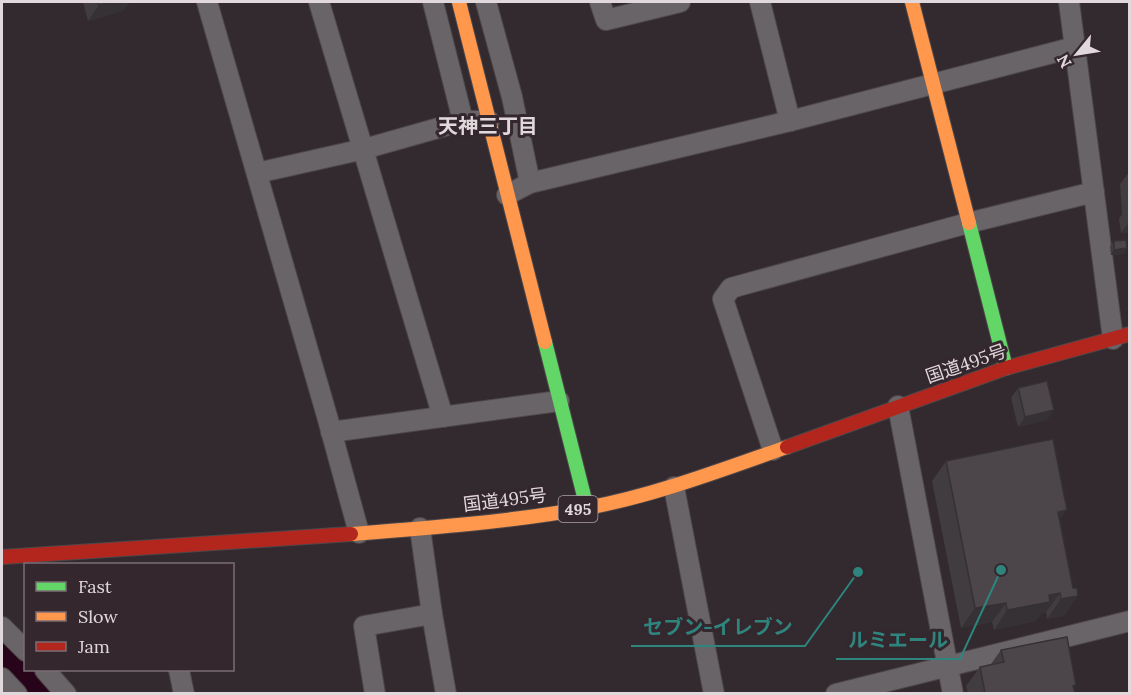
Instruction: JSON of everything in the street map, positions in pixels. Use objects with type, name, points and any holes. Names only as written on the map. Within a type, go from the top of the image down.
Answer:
[{"type":"main road","points":[[459,2],[587,508]]},
{"type":"main road","points":[[912,2],[1006,368]]},
{"type":"main road","name":"国道495号","points":[[2,557],[155,556],[500,520],[587,508],[674,487],[1006,368],[1121,337]]},
{"type":"street","points":[[207,2],[359,533]]},
{"type":"street","points":[[320,2],[443,417]]},
{"type":"street","points":[[433,2],[463,121]]},
{"type":"street","points":[[486,2],[512,97],[530,183]]},
{"type":"street","points":[[600,2],[606,20],[680,2]]},
{"type":"street","points":[[760,2],[790,121]]},
{"type":"street","points":[[1069,2],[1094,192],[1121,337]]},
{"type":"street","points":[[507,195],[530,183],[790,121],[1075,47]]},
{"type":"street","points":[[257,173],[364,149],[463,121],[489,121]]},
{"type":"street","points":[[773,450],[723,299],[731,288],[968,223],[1094,192]]},
{"type":"street","points":[[331,432],[559,401]]},
{"type":"street","points":[[898,406],[953,693]]},
{"type":"street","points":[[674,487],[714,693]]},
{"type":"street","points":[[420,528],[446,693]]},
{"type":"street","points":[[375,693],[364,626],[432,614]]},
{"type":"street","points":[[836,693],[1130,621]]},
{"type":"street","points":[[2,627],[24,649]]},
{"type":"street","points":[[47,671],[66,693]]},
{"type":"street","points":[[178,671],[183,693]]},
{"type":"street","points":[[2,678],[16,693]]},
{"type":"building","points":[[1126,240],[1127,248],[1114,250],[1114,241]]},
{"type":"building","points":[[1047,381],[1054,410],[1025,417],[1018,388]]},
{"type":"building","points":[[1053,439],[1067,510],[1058,512],[1073,588],[1077,588],[1078,596],[1061,599],[1060,593],[1049,595],[1050,602],[1007,610],[1006,603],[975,608],[946,461]]},
{"type":"building","points":[[1067,637],[1076,685],[1073,686],[1075,693],[985,693],[980,667],[1004,662],[1001,650]]},
{"type":"waterway","points":[[2,650],[47,694]]},
{"type":"traffic: fast","points":[[969,223],[1006,368]]},
{"type":"traffic: fast","points":[[545,342],[587,508]]},
{"type":"traffic: slow","points":[[459,2],[545,342]]},
{"type":"traffic: slow","points":[[912,2],[969,223]]},
{"type":"traffic: slow","points":[[351,534],[499,521],[613,503],[713,473],[787,447]]},
{"type":"traffic: jam","points":[[787,447],[1006,368],[1130,334]]},
{"type":"traffic: jam","points":[[2,557],[351,534]]},
{"type":"place","name":"ルミエール","points":[[1001,570]]},
{"type":"place","name":"セブン-イレブン","points":[[858,572]]},
{"type":"district","name":"天神三丁目","points":[[488,126]]}]
